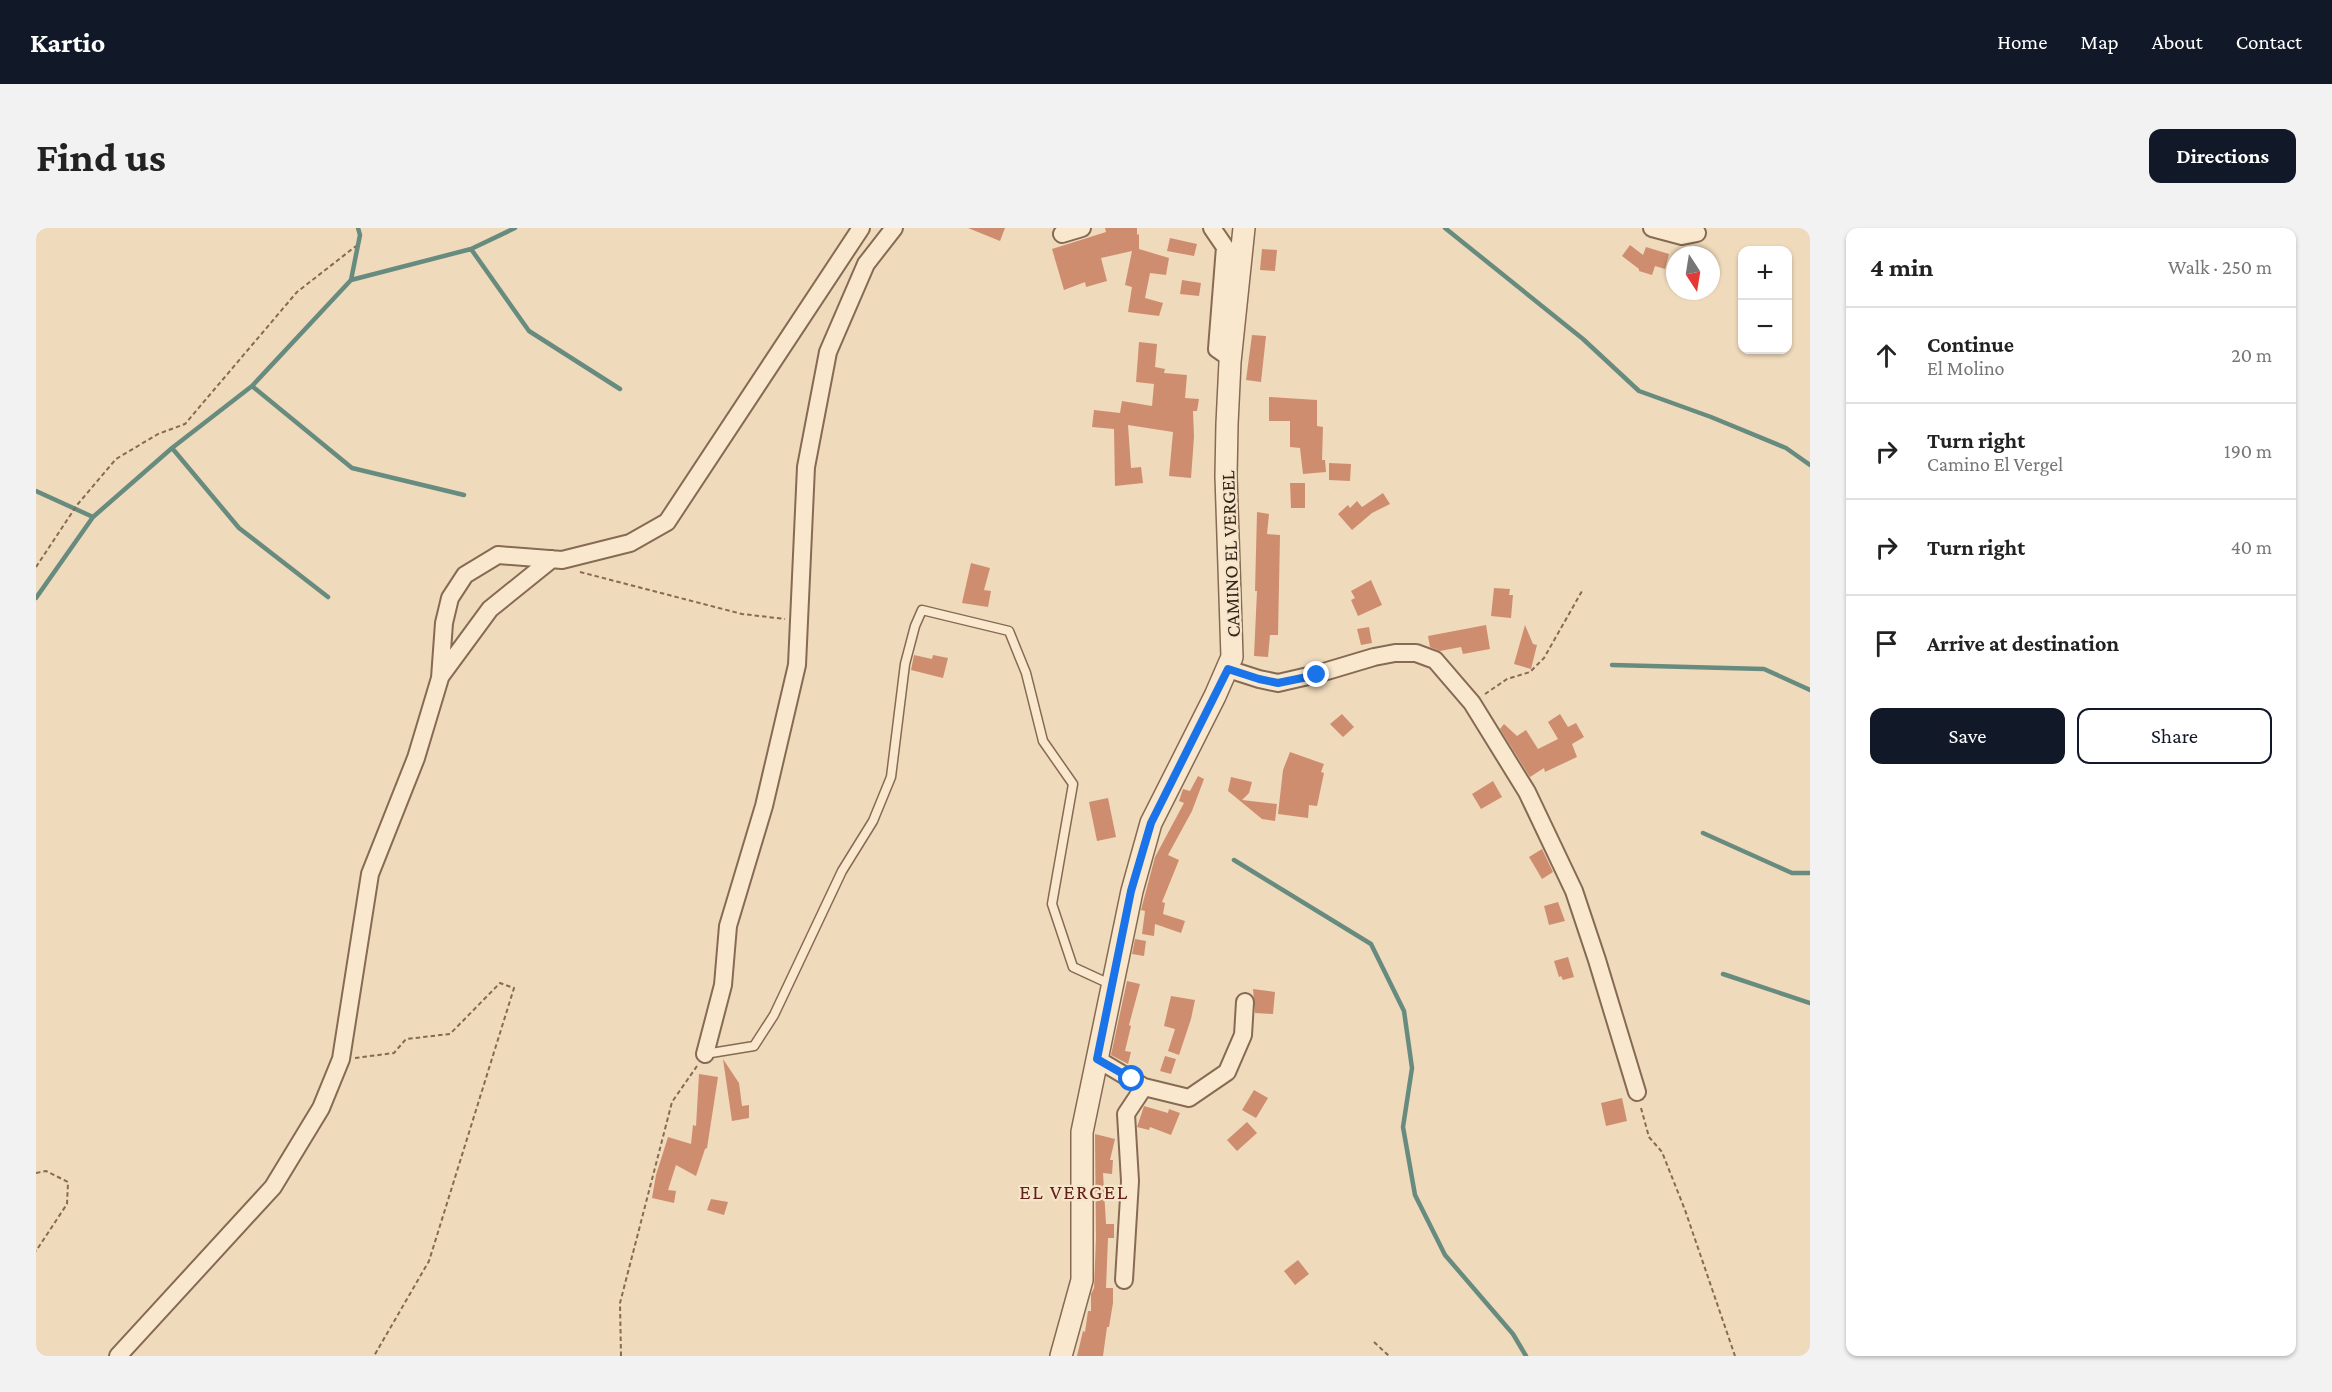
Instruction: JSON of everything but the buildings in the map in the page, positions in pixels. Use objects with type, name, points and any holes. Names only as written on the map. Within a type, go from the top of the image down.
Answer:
[{"type":"street","points":[[118,1356],[273,1187],[321,1108],[341,1059],[370,874],[417,758],[440,678],[444,623],[450,598],[465,574],[498,555],[557,560],[630,543],[667,522],[861,228]]},
{"type":"street","points":[[705,1054],[723,985],[728,926],[764,807],[797,665],[806,467],[828,352],[866,264],[894,228]]},
{"type":"street","points":[[1062,234],[1082,228]]},
{"type":"street","points":[[1212,228],[1225,247],[1217,349],[1230,358]]},
{"type":"street","name":"CAMINO EL VERGEL","points":[[1061,1356],[1082,1280],[1082,1132],[1131,891],[1151,823],[1232,657],[1226,476],[1230,358],[1244,228]]},
{"type":"street","points":[[1652,228],[1682,236],[1697,233]]},
{"type":"street","points":[[440,678],[490,609],[557,560]]},
{"type":"street","points":[[1228,669],[1278,683],[1317,675],[1374,657],[1395,653],[1416,653],[1435,660],[1472,703],[1527,792],[1574,891],[1637,1092]]},
{"type":"street","points":[[1097,1059],[1144,1088],[1190,1098],[1227,1072],[1243,1035],[1245,1002]]},
{"type":"street","points":[[1124,1280],[1130,1181],[1126,1114],[1144,1088]]},
{"type":"lane","points":[[705,1054],[754,1046],[774,1015],[842,871],[873,821],[891,777],[905,664],[915,626],[922,610],[1009,631],[1026,673],[1043,741],[1073,784],[1052,904],[1073,967],[1112,986]]},
{"type":"path","points":[[36,567],[77,505],[116,459],[158,434],[185,424],[297,292],[356,246]]},
{"type":"path","points":[[557,560],[573,570],[618,583],[742,614],[799,621]]},
{"type":"path","points":[[1472,703],[1507,679],[1530,672],[1544,658],[1582,591]]},
{"type":"path","points":[[341,1059],[394,1053],[406,1039],[450,1034],[500,983],[514,988],[429,1261],[374,1356]]},
{"type":"path","points":[[621,1356],[620,1303],[672,1102],[705,1054]]},
{"type":"path","points":[[1637,1092],[1649,1137],[1662,1152],[1685,1210],[1735,1356]]},
{"type":"path","points":[[36,1173],[46,1171],[68,1182],[67,1204],[36,1251]]},
{"type":"path","points":[[1374,1342],[1389,1356]]},
{"type":"waterway","points":[[36,598],[93,517],[172,448],[252,386],[351,280],[360,235],[358,228]]},
{"type":"waterway","points":[[351,280],[471,249],[515,228]]},
{"type":"waterway","points":[[1445,228],[1583,339],[1639,391],[1786,448],[1810,465]]},
{"type":"waterway","points":[[471,249],[529,331],[620,389]]},
{"type":"waterway","points":[[252,386],[352,468],[464,495]]},
{"type":"waterway","points":[[172,448],[239,528],[328,597]]},
{"type":"waterway","points":[[36,491],[93,517]]},
{"type":"waterway","points":[[1612,665],[1764,669],[1810,690]]},
{"type":"waterway","points":[[1703,833],[1792,873],[1810,873]]},
{"type":"waterway","points":[[1234,860],[1371,944],[1404,1011],[1412,1068],[1403,1127],[1415,1195],[1445,1255],[1513,1334],[1526,1356]]},
{"type":"waterway","points":[[1723,974],[1810,1003]]},
{"type":"district","name":"EL VERGEL","points":[[1074,1192]]},
{"type":"route","points":[[1132,1079],[1097,1059],[1131,891],[1151,823],[1228,669],[1278,683],[1317,675]]}]
